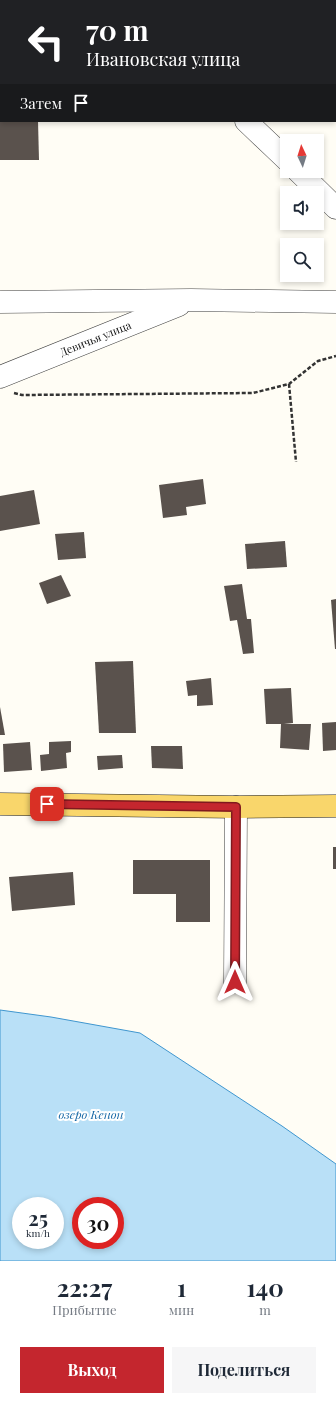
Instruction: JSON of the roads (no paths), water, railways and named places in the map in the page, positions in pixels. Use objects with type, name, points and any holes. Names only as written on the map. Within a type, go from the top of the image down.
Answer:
[{"type":"main road","points":[[0,804],[236,807],[336,806]]},
{"type":"street","points":[[247,122],[280,153]]},
{"type":"street","points":[[305,178],[336,208]]},
{"type":"street","points":[[0,302],[191,300],[336,302]]},
{"type":"street","name":"Девичья улица","points":[[4,385],[191,300]]},
{"type":"street","points":[[235,982],[236,807]]},
{"type":"water","name":"озеро Кенон","points":[[0,1010],[51,1017],[140,1033],[282,1126],[336,1164],[336,1261],[0,1261]]}]
